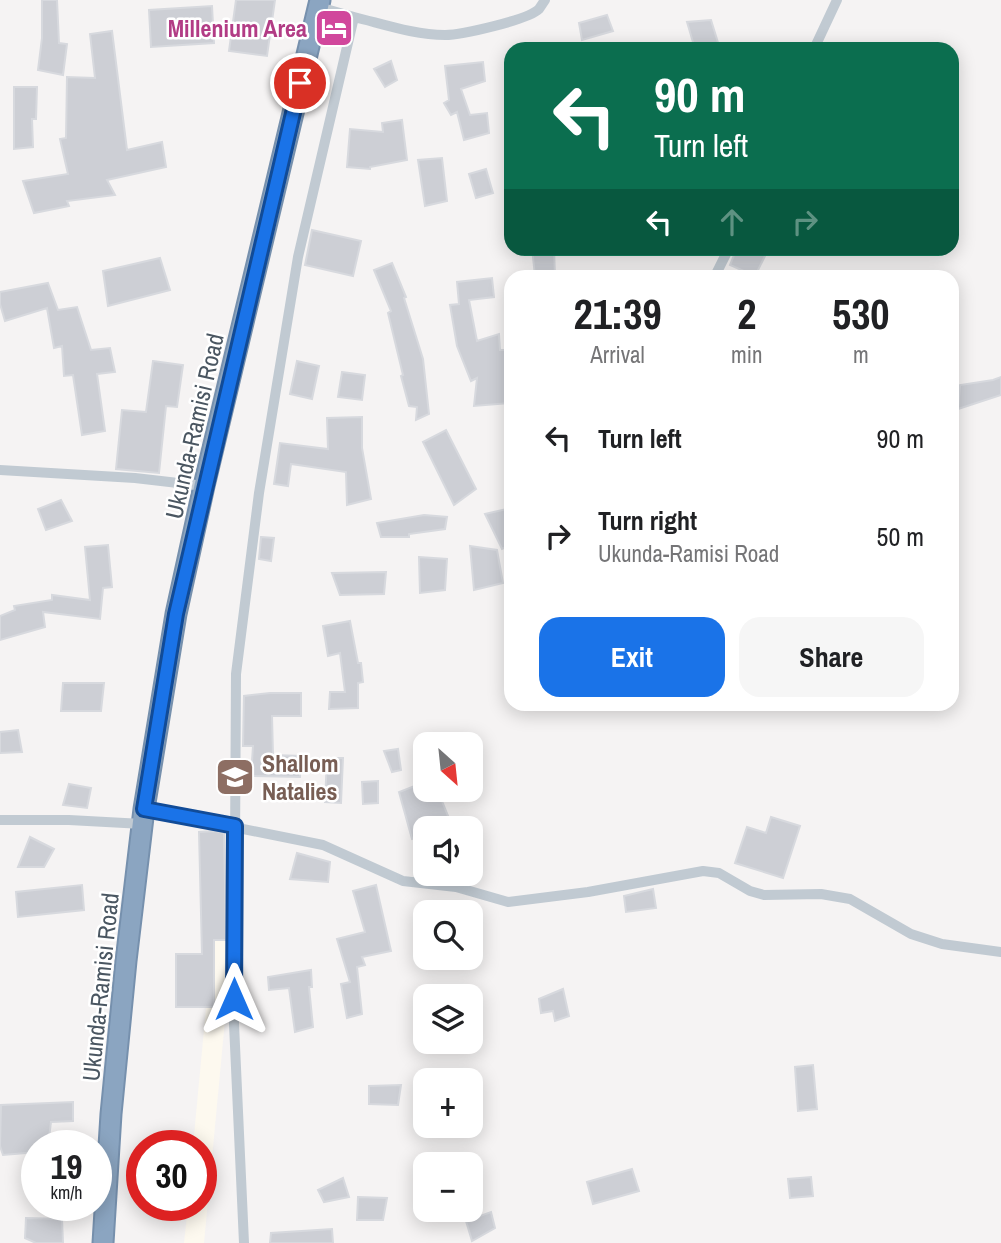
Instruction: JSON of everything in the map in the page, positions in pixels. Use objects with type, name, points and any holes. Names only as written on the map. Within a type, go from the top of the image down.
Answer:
[{"type":"highway","name":"Ukunda-Ramisi Road","points":[[103,1243],[110,1114],[126,961],[144,816],[176,614],[319,4]]},
{"type":"street","points":[[319,4],[354,17],[424,33],[447,35],[496,26],[528,15],[538,10],[545,0]]},
{"type":"street","points":[[817,42],[837,0]]},
{"type":"street","points":[[244,1243],[234,1024],[236,674],[259,493],[298,257],[354,17]]},
{"type":"street","points":[[0,470],[135,478],[204,486]]},
{"type":"street","points":[[0,820],[144,816],[235,826],[323,845],[403,881],[456,887],[508,902],[588,892],[703,871],[719,873],[750,891],[764,895],[821,894],[850,899],[911,934],[942,944],[1001,952]]},
{"type":"shaded area","points":[[217,892],[237,893],[215,1130],[195,1130]]},
{"type":"shaded area","points":[[186,1221],[206,1221],[204,1243],[184,1243]]},
{"type":"building","points":[[42,0],[57,0],[59,43],[67,44],[63,75],[38,70],[42,38]]},
{"type":"building","points":[[236,0],[275,0],[267,56],[229,51]]},
{"type":"building","points":[[212,6],[214,43],[151,47],[149,10]]},
{"type":"building","points":[[607,15],[613,31],[582,40],[579,23]]},
{"type":"building","points":[[711,20],[718,42],[693,42],[687,22]]},
{"type":"building","points":[[112,31],[127,150],[162,142],[166,167],[107,180],[115,195],[67,201],[69,206],[34,213],[23,181],[68,174],[60,139],[66,138],[67,77],[95,78],[90,34]]},
{"type":"building","points":[[391,61],[397,80],[385,87],[374,69]]},
{"type":"building","points":[[483,62],[485,81],[461,89],[470,115],[487,113],[489,133],[464,140],[457,112],[451,115],[444,103],[449,100],[445,66]]},
{"type":"building","points":[[14,87],[37,87],[36,119],[32,119],[33,147],[14,149]]},
{"type":"building","points":[[402,120],[407,160],[370,169],[347,167],[350,129],[383,132],[382,123]]},
{"type":"building","points":[[442,158],[447,201],[425,206],[418,160]]},
{"type":"building","points":[[486,169],[493,193],[476,198],[469,174]]},
{"type":"building","points":[[312,230],[361,241],[353,276],[305,265]]},
{"type":"building","points":[[533,256],[554,256],[555,270],[534,270]]},
{"type":"building","points":[[734,256],[765,256],[758,270],[741,270],[730,265]]},
{"type":"building","points":[[160,258],[170,290],[108,306],[103,271]]},
{"type":"building","points":[[392,263],[406,297],[404,298],[423,359],[429,414],[416,420],[417,407],[409,406],[401,376],[403,375],[388,313],[391,311],[374,270]]},
{"type":"building","points":[[492,278],[494,297],[469,300],[477,341],[499,334],[500,350],[504,350],[504,404],[474,406],[477,378],[471,381],[457,346],[450,305],[459,304],[457,282]]},
{"type":"building","points":[[48,283],[58,310],[77,307],[91,350],[110,348],[115,372],[97,374],[105,431],[82,435],[73,375],[64,376],[62,346],[54,348],[47,308],[5,321],[0,292]]},
{"type":"building","points":[[153,361],[183,365],[177,407],[166,406],[159,473],[116,469],[122,410],[146,412]]},
{"type":"building","points":[[297,361],[319,366],[312,399],[290,394]]},
{"type":"building","points":[[342,372],[365,375],[362,400],[338,397]]},
{"type":"building","points":[[1001,377],[1001,395],[959,409],[960,385]]},
{"type":"building","points":[[362,417],[362,448],[371,499],[347,505],[346,472],[291,464],[288,486],[274,484],[280,443],[328,449],[327,418]]},
{"type":"building","points":[[446,430],[476,489],[454,505],[423,442]]},
{"type":"building","points":[[61,500],[72,521],[46,530],[38,509]]},
{"type":"building","points":[[504,510],[504,548],[502,549],[485,514]]},
{"type":"building","points":[[424,515],[447,517],[445,529],[409,534],[409,537],[381,537],[377,523]]},
{"type":"building","points":[[261,537],[274,538],[271,561],[259,559]]},
{"type":"building","points":[[108,545],[112,587],[103,588],[100,619],[43,612],[45,627],[0,640],[0,616],[15,610],[14,606],[52,600],[52,595],[90,600],[85,547]]},
{"type":"building","points":[[470,546],[497,550],[503,583],[474,590]]},
{"type":"building","points":[[419,557],[447,559],[445,590],[420,593]]},
{"type":"building","points":[[386,572],[384,594],[340,595],[332,573]]},
{"type":"building","points":[[350,621],[363,682],[358,683],[358,708],[329,709],[330,692],[345,692],[340,653],[328,656],[323,626]]},
{"type":"building","points":[[63,683],[104,683],[101,711],[61,711]]},
{"type":"building","points":[[301,693],[301,716],[272,716],[273,755],[301,756],[300,777],[251,776],[253,746],[243,746],[244,696]]},
{"type":"building","points":[[18,730],[22,752],[0,753],[0,732]]},
{"type":"building","points":[[398,749],[401,770],[392,772],[384,751]]},
{"type":"building","points":[[327,758],[343,758],[341,803],[325,802]]},
{"type":"building","points":[[378,781],[378,803],[363,804],[362,782]]},
{"type":"building","points":[[69,784],[91,788],[87,808],[63,805]]},
{"type":"building","points":[[413,787],[413,802],[442,802],[448,816],[413,816],[412,839],[399,792]]},
{"type":"building","points":[[771,817],[800,826],[783,878],[735,863],[747,827],[766,833]]},
{"type":"building","points":[[199,832],[224,833],[226,940],[214,940],[214,1007],[176,1007],[176,954],[202,954]]},
{"type":"building","points":[[30,837],[54,849],[44,867],[18,867]]},
{"type":"building","points":[[297,853],[330,862],[328,882],[290,879]]},
{"type":"building","points":[[82,885],[84,910],[18,917],[16,892]]},
{"type":"building","points":[[376,885],[391,951],[362,957],[365,965],[357,967],[362,1014],[347,1018],[341,984],[350,982],[337,939],[365,932],[353,891]]},
{"type":"building","points":[[653,889],[656,908],[626,912],[624,896]]},
{"type":"building","points":[[311,970],[312,987],[309,987],[313,1027],[295,1032],[289,988],[269,990],[268,977]]},
{"type":"building","points":[[563,989],[569,1016],[555,1021],[553,1011],[541,1013],[539,999]]},
{"type":"building","points":[[813,1065],[817,1109],[798,1111],[795,1067]]},
{"type":"building","points":[[401,1085],[398,1105],[369,1104],[369,1086]]},
{"type":"building","points":[[73,1102],[73,1121],[51,1122],[50,1130],[21,1130],[21,1153],[3,1155],[0,1146],[1,1105]]},
{"type":"building","points":[[632,1169],[639,1191],[593,1204],[587,1182]]},
{"type":"building","points":[[811,1177],[813,1196],[790,1198],[788,1179]]},
{"type":"building","points":[[343,1178],[349,1197],[324,1202],[318,1190]]},
{"type":"building","points":[[358,1197],[387,1198],[383,1220],[357,1220]]},
{"type":"building","points":[[491,1212],[495,1228],[472,1241],[466,1222],[483,1222],[483,1215]]},
{"type":"building","points":[[26,1221],[62,1221],[63,1243],[36,1243],[25,1238]]},
{"type":"building","points":[[332,1229],[333,1243],[270,1243],[271,1233]]},
{"type":"place","name":"Millenium Area","points":[[334,28]]},
{"type":"place","name":"Shallom Natalies","points":[[235,777]]},
{"type":"route","points":[[234,999],[235,826],[144,809],[176,614],[300,83]]}]
